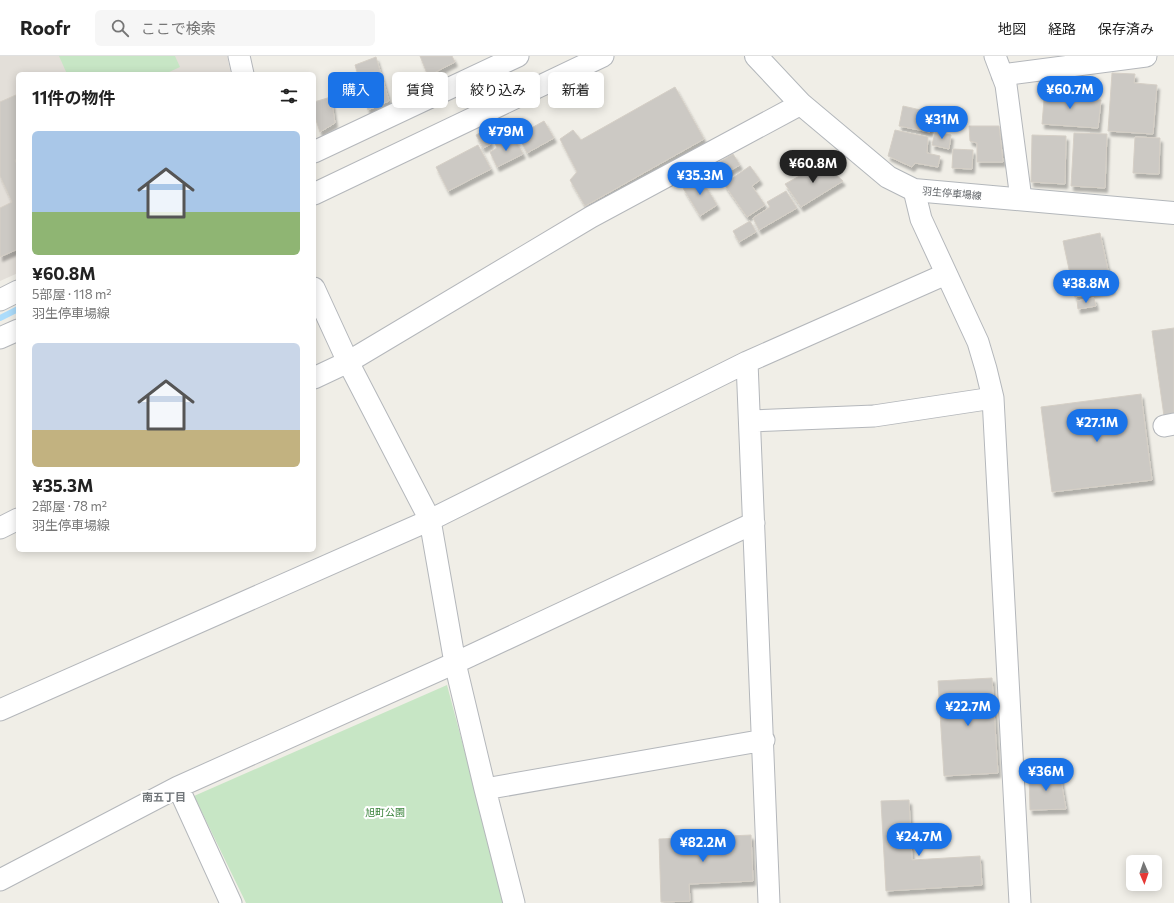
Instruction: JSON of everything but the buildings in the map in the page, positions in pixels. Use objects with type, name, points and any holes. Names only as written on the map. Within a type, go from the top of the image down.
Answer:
[{"type":"main road","name":"羽生停車場線","points":[[756,56],[801,104],[888,177],[914,190],[1174,213]]},
{"type":"street","points":[[239,56],[243,72]]},
{"type":"street","points":[[316,151],[518,56]]},
{"type":"street","points":[[316,193],[603,56]]},
{"type":"street","points":[[995,56],[1006,85],[1021,199]]},
{"type":"street","points":[[1002,75],[1146,56]]},
{"type":"street","points":[[316,377],[348,362],[590,217],[801,104]]},
{"type":"street","points":[[914,190],[921,219],[978,342],[986,369],[992,398],[1020,903]]},
{"type":"street","points":[[0,710],[430,520],[747,362],[946,274]]},
{"type":"street","points":[[0,300],[16,292]]},
{"type":"street","points":[[316,292],[348,362],[430,520],[455,663],[514,903]]},
{"type":"street","points":[[0,338],[16,331]]},
{"type":"street","points":[[747,362],[764,740],[769,903]]},
{"type":"street","points":[[750,421],[874,416],[992,398]]},
{"type":"street","points":[[0,528],[16,520]]},
{"type":"street","points":[[0,880],[178,787],[455,663],[754,523]]},
{"type":"street","points":[[485,789],[764,740]]},
{"type":"street","points":[[178,787],[231,903]]},
{"type":"shaded area","points":[[0,56],[227,56],[231,72],[16,72],[16,274],[0,281]]},
{"type":"green space","points":[[59,56],[175,56],[180,67],[169,72],[66,72]]},
{"type":"green space","name":"旭町公園","points":[[447,685],[505,903],[246,903],[194,796]]},
{"type":"waterway","points":[[0,318],[16,310]]},
{"type":"district","name":"南五丁目","points":[[164,796]]}]
